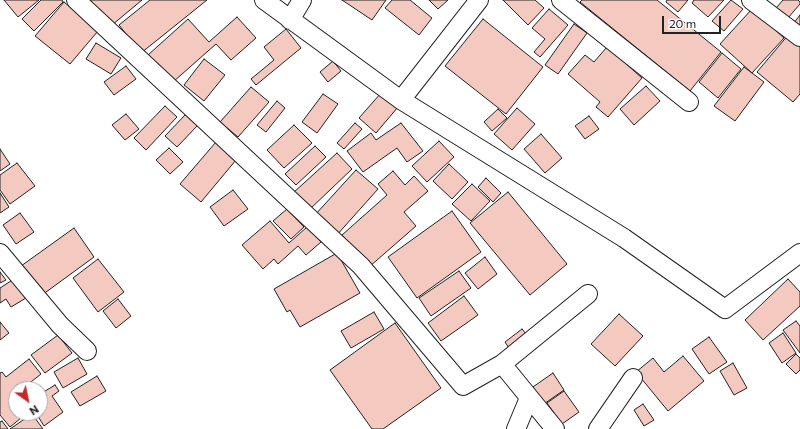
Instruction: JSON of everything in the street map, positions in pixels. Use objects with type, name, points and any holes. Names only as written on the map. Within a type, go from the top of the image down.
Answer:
[{"type":"street","points":[[76,0],[361,266],[463,386],[502,364],[588,294]]},
{"type":"street","points":[[264,0],[401,100],[624,238],[725,308],[800,253]]},
{"type":"street","points":[[290,20],[302,0]]},
{"type":"street","points":[[401,100],[479,0]]},
{"type":"street","points":[[561,0],[689,102]]},
{"type":"street","points":[[751,0],[800,37]]},
{"type":"street","points":[[0,253],[60,325],[87,351]]},
{"type":"street","points":[[502,364],[555,429]]},
{"type":"street","points":[[598,429],[633,378]]},
{"type":"street","points":[[516,429],[529,398]]},
{"type":"building","points":[[4,0],[39,0],[18,17]]},
{"type":"building","points":[[41,0],[62,0],[63,2],[34,31],[22,19]]},
{"type":"building","points":[[90,0],[142,0],[112,25]]},
{"type":"building","points":[[150,0],[207,0],[141,53],[119,25]]},
{"type":"building","points":[[342,0],[386,0],[372,20]]},
{"type":"building","points":[[392,0],[410,0],[432,18],[419,35],[385,8]]},
{"type":"building","points":[[429,0],[448,0],[438,9]]},
{"type":"building","points":[[503,0],[535,0],[544,8],[528,25]]},
{"type":"building","points":[[582,0],[657,0],[721,52],[690,91],[580,2]]},
{"type":"building","points":[[667,0],[688,0],[678,12],[666,2]]},
{"type":"building","points":[[694,0],[724,0],[708,17],[692,3]]},
{"type":"building","points":[[731,0],[743,9],[724,31],[712,21]]},
{"type":"building","points":[[783,0],[798,0],[800,2],[788,18],[776,8]]},
{"type":"building","points":[[64,2],[98,31],[70,64],[35,36]]},
{"type":"building","points":[[549,9],[568,25],[540,57],[534,52],[545,39],[532,28]]},
{"type":"building","points":[[752,9],[784,38],[752,73],[720,44]]},
{"type":"building","points":[[800,15],[800,29],[793,24]]},
{"type":"building","points":[[237,17],[256,38],[231,60],[216,44],[173,82],[148,55],[188,19],[209,42]]},
{"type":"building","points":[[483,19],[543,67],[506,114],[445,66]]},
{"type":"building","points":[[574,24],[587,33],[558,74],[545,65]]},
{"type":"building","points":[[286,29],[301,48],[256,85],[251,79],[274,60],[264,47]]},
{"type":"building","points":[[789,34],[800,44],[800,94],[793,102],[757,72]]},
{"type":"building","points":[[96,43],[121,58],[111,74],[86,59]]},
{"type":"building","points":[[607,47],[642,78],[608,117],[596,107],[600,102],[568,74],[585,55],[594,62]]},
{"type":"building","points":[[722,53],[741,69],[718,98],[699,82]]},
{"type":"building","points":[[204,59],[225,75],[204,101],[184,85]]},
{"type":"building","points":[[333,61],[341,71],[328,82],[320,72]]},
{"type":"building","points":[[126,66],[136,79],[114,95],[104,82]]},
{"type":"building","points":[[744,67],[764,82],[735,121],[714,106]]},
{"type":"building","points":[[646,86],[660,101],[634,125],[620,109]]},
{"type":"building","points":[[251,87],[269,102],[238,137],[220,122]]},
{"type":"building","points":[[381,93],[398,107],[376,133],[359,118]]},
{"type":"building","points":[[323,94],[338,104],[317,133],[302,122]]},
{"type":"building","points":[[277,101],[285,108],[266,132],[257,125]]},
{"type":"building","points":[[165,106],[177,117],[146,150],[134,138]]},
{"type":"building","points":[[517,108],[535,124],[512,150],[494,134]]},
{"type":"building","points":[[498,109],[507,118],[492,131],[484,122]]},
{"type":"building","points":[[126,114],[139,129],[125,140],[112,125]]},
{"type":"building","points":[[186,114],[198,125],[177,147],[165,136]]},
{"type":"building","points":[[589,116],[599,129],[585,139],[575,126]]},
{"type":"building","points":[[355,123],[362,129],[344,149],[337,143]]},
{"type":"building","points":[[401,123],[423,151],[407,162],[397,148],[363,172],[347,151],[371,133],[376,140]]},
{"type":"building","points":[[294,125],[312,143],[284,168],[267,150]]},
{"type":"building","points":[[541,134],[562,158],[545,173],[524,149]]},
{"type":"building","points":[[439,141],[454,157],[427,182],[412,166]]},
{"type":"building","points":[[216,142],[236,160],[201,202],[180,184]]},
{"type":"building","points":[[315,146],[326,157],[296,185],[285,174]]},
{"type":"building","points":[[169,148],[183,162],[170,174],[156,160]]},
{"type":"building","points":[[0,149],[10,164],[0,171]]},
{"type":"building","points":[[337,153],[352,169],[309,210],[293,193]]},
{"type":"building","points":[[17,163],[35,186],[10,204],[0,190],[0,175]]},
{"type":"building","points":[[449,164],[468,182],[452,199],[433,181]]},
{"type":"building","points":[[356,170],[378,189],[336,236],[314,216]]},
{"type":"building","points":[[393,171],[405,185],[414,176],[428,191],[404,212],[416,226],[369,267],[342,235],[387,195],[378,184]]},
{"type":"building","points":[[486,178],[501,193],[493,202],[478,187]]},
{"type":"building","points":[[472,184],[490,201],[471,221],[452,204]]},
{"type":"building","points":[[233,190],[248,209],[224,226],[210,207]]},
{"type":"building","points":[[508,192],[567,264],[530,295],[470,223]]},
{"type":"building","points":[[0,193],[9,207],[0,213]]},
{"type":"building","points":[[287,209],[304,227],[291,239],[273,221]]},
{"type":"building","points":[[452,211],[481,252],[417,298],[388,257]]},
{"type":"building","points":[[20,213],[34,232],[16,244],[3,225]]},
{"type":"building","points":[[270,221],[289,243],[307,227],[321,242],[306,255],[298,246],[278,264],[274,259],[263,269],[242,245]]},
{"type":"building","points":[[74,228],[94,257],[42,295],[21,266]]},
{"type":"building","points":[[337,253],[360,293],[300,327],[290,310],[287,312],[274,289]]},
{"type":"building","points":[[485,257],[497,274],[478,289],[465,273]]},
{"type":"building","points":[[98,259],[124,292],[98,312],[73,278]]},
{"type":"building","points":[[459,271],[471,288],[431,316],[419,298]]},
{"type":"building","points":[[0,272],[6,280],[0,283]]},
{"type":"building","points":[[14,279],[26,298],[11,307],[6,299],[0,303],[0,288]]},
{"type":"building","points":[[788,279],[800,292],[800,306],[763,340],[745,320]]},
{"type":"building","points":[[464,296],[478,315],[441,341],[428,323]]},
{"type":"building","points":[[118,299],[131,316],[116,328],[103,311]]},
{"type":"building","points":[[374,312],[384,329],[351,348],[341,331]]},
{"type":"building","points":[[619,314],[643,336],[615,366],[591,344]]},
{"type":"building","points":[[796,321],[800,326],[800,353],[783,330]]},
{"type":"building","points":[[0,322],[9,333],[0,340]]},
{"type":"building","points":[[395,323],[441,388],[383,429],[372,429],[330,370]]},
{"type":"building","points":[[522,329],[527,335],[509,348],[505,342]]},
{"type":"building","points":[[783,333],[796,353],[782,363],[769,343]]},
{"type":"building","points":[[58,335],[72,353],[45,373],[31,355]]},
{"type":"building","points":[[709,337],[727,362],[709,374],[692,349]]},
{"type":"building","points":[[796,354],[800,358],[800,370],[796,374],[786,364]]},
{"type":"building","points":[[683,356],[704,381],[668,411],[636,372],[653,358],[664,372]]},
{"type":"building","points":[[78,358],[87,374],[63,388],[54,372]]},
{"type":"building","points":[[29,359],[41,374],[32,381],[8,381],[8,421],[17,421],[10,427],[0,415],[0,373],[2,372],[6,377]]},
{"type":"building","points":[[733,363],[747,388],[734,395],[720,371]]},
{"type":"building","points":[[553,373],[564,390],[541,406],[530,389]]},
{"type":"building","points":[[97,376],[106,391],[80,406],[71,392]]},
{"type":"building","points":[[55,385],[59,391],[52,396],[63,412],[44,426],[41,421],[48,421],[48,389]]},
{"type":"building","points":[[564,391],[579,412],[562,424],[547,403]]},
{"type":"building","points":[[643,404],[654,420],[644,426],[634,410]]},
{"type":"building","points":[[2,421],[8,429],[0,429],[0,422]]},
{"type":"building","points":[[22,421],[37,421],[43,429],[10,429]]}]
